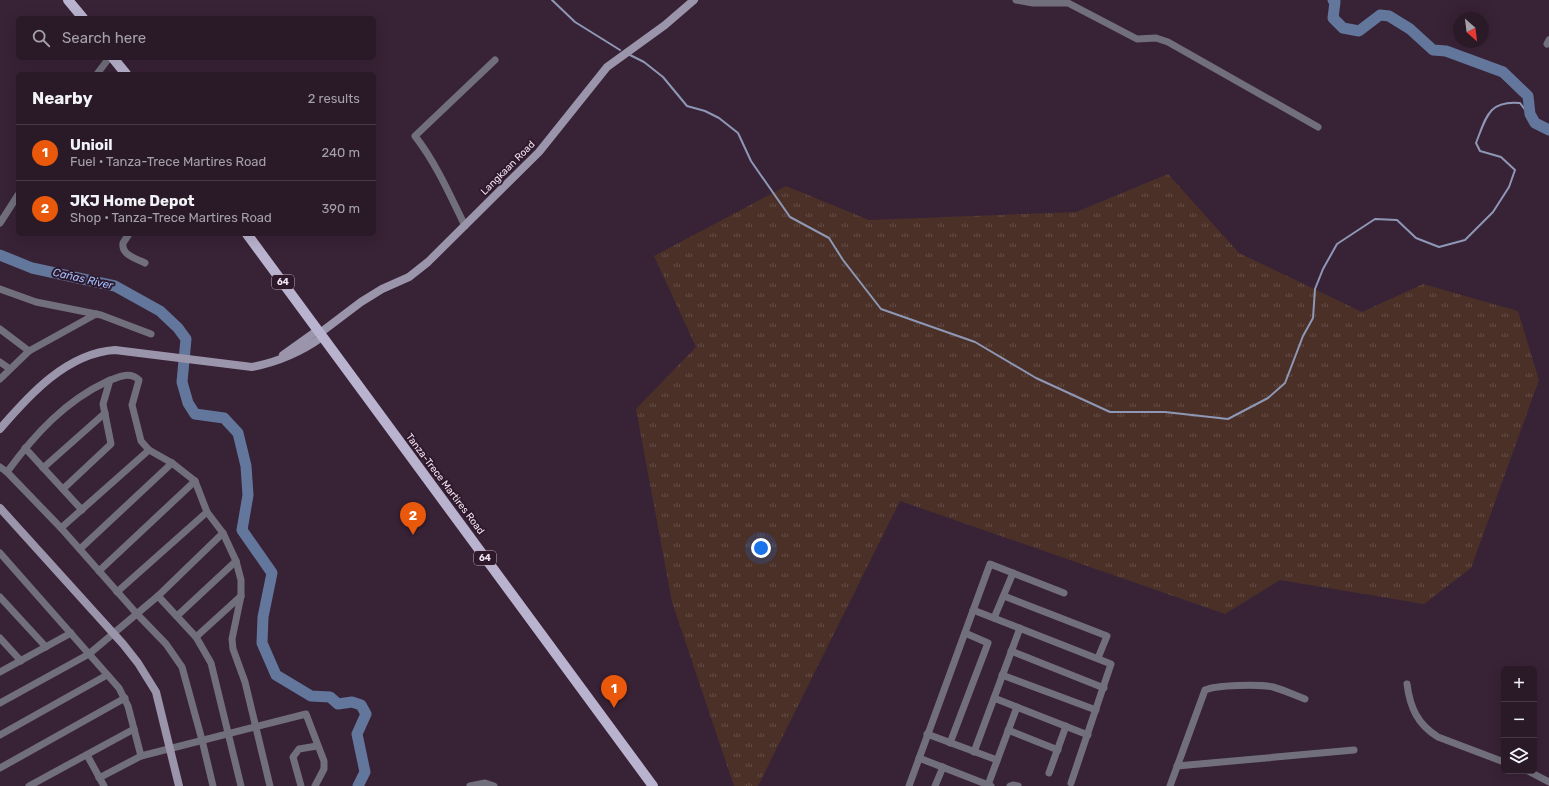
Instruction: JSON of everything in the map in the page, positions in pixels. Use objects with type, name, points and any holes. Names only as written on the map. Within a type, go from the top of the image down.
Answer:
[{"type":"main road","points":[[68,0],[81,16]]},
{"type":"main road","points":[[115,60],[124,72]]},
{"type":"main road","name":"Tanza-Trece Martires Road","points":[[248,236],[653,786]]},
{"type":"street","name":"Langkaan Road","points":[[0,429],[24,401],[40,386],[56,374],[98,351],[115,350],[209,360],[252,367],[268,364],[280,358],[294,354],[361,302],[382,289],[409,277],[428,262],[539,152],[607,67],[665,24],[694,0]]},
{"type":"street","points":[[1016,0],[1033,3],[1068,3],[1137,39],[1156,38],[1168,42],[1318,127]]},
{"type":"street","points":[[99,72],[108,60]]},
{"type":"street","points":[[464,226],[446,185],[425,149],[415,136],[495,60]]},
{"type":"street","points":[[0,223],[16,198]]},
{"type":"street","points":[[128,236],[123,243],[124,250],[128,255],[145,263]]},
{"type":"street","points":[[0,289],[36,302],[96,314],[151,334]]},
{"type":"street","points":[[0,378],[29,351],[96,314]]},
{"type":"street","points":[[0,329],[29,351]]},
{"type":"street","points":[[0,362],[10,370]]},
{"type":"street","points":[[7,472],[43,427],[65,406],[95,387],[123,374],[139,380],[132,405],[141,441],[149,450],[172,463],[195,481],[207,512],[223,533],[236,561],[241,580],[241,596],[232,639],[233,649],[256,726],[270,786]]},
{"type":"street","points":[[63,489],[111,444],[103,404],[110,380]]},
{"type":"street","points":[[43,468],[105,413]]},
{"type":"street","points":[[25,448],[82,510]]},
{"type":"street","points":[[62,528],[149,450]]},
{"type":"street","points":[[80,550],[172,463]]},
{"type":"street","points":[[0,467],[7,472],[62,528],[117,592],[166,644],[182,667],[213,786]]},
{"type":"street","points":[[99,571],[195,481]]},
{"type":"street","points":[[0,508],[138,663],[153,687],[180,786]]},
{"type":"street","points":[[117,592],[207,512]]},
{"type":"street","points":[[0,703],[89,654],[112,632],[137,614],[158,596],[223,533]]},
{"type":"street","points":[[0,553],[71,633],[125,698],[141,756]]},
{"type":"street","points":[[177,616],[236,561]]},
{"type":"street","points":[[908,786],[990,564],[1064,593]]},
{"type":"street","points":[[994,618],[1013,573]]},
{"type":"street","points":[[158,596],[196,637],[211,663],[241,786]]},
{"type":"street","points":[[196,637],[241,596]]},
{"type":"street","points":[[1004,596],[1107,636],[1098,658]]},
{"type":"street","points":[[0,597],[46,647]]},
{"type":"street","points":[[973,610],[1111,664],[1072,783]]},
{"type":"street","points":[[974,752],[1020,628]]},
{"type":"street","points":[[0,672],[71,633]]},
{"type":"street","points":[[950,743],[988,642],[965,633]]},
{"type":"street","points":[[0,638],[21,661]]},
{"type":"street","points":[[1011,651],[1104,688]]},
{"type":"street","points":[[1002,674],[1096,710]]},
{"type":"street","points":[[0,735],[107,675]]},
{"type":"street","points":[[1407,684],[1409,700],[1414,712],[1429,732],[1438,737],[1501,761]]},
{"type":"street","points":[[1170,786],[1205,690],[1214,688],[1258,686],[1273,687],[1305,699]]},
{"type":"street","points":[[0,768],[125,698]]},
{"type":"street","points":[[994,698],[1088,735]]},
{"type":"street","points":[[919,758],[990,785],[997,760],[1017,707]]},
{"type":"street","points":[[100,778],[141,756],[306,714],[324,761],[324,769],[315,786]]},
{"type":"street","points":[[1050,773],[1066,726]]},
{"type":"street","points":[[28,786],[134,729]]},
{"type":"street","points":[[1008,730],[1058,750]]},
{"type":"street","points":[[927,734],[997,760]]},
{"type":"street","points":[[301,786],[293,757],[299,749],[317,746]]},
{"type":"street","points":[[1177,766],[1354,750]]},
{"type":"street","points":[[87,755],[104,786]]},
{"type":"street","points":[[935,786],[943,767]]},
{"type":"street","points":[[1534,774],[1549,782]]},
{"type":"street","points":[[470,786],[485,783],[494,786]]},
{"type":"street","points":[[1010,786],[1013,784],[1018,786]]},
{"type":"green space","points":[[1168,174],[1239,253],[1362,312],[1423,284],[1518,311],[1539,380],[1471,568],[1424,604],[1280,580],[1225,614],[900,501],[758,786],[734,786],[672,602],[636,409],[696,347],[654,256],[786,186],[869,220],[1076,212]]},
{"type":"waterway","points":[[552,0],[575,22],[620,50]]},
{"type":"waterway","points":[[1333,0],[1335,2],[1333,18],[1343,28],[1359,31],[1380,15],[1389,16],[1410,29],[1433,50],[1446,51],[1503,72],[1528,96],[1530,114],[1535,123],[1549,130]]},
{"type":"waterway","points":[[630,55],[644,62],[663,77],[687,106],[705,111],[719,118],[738,133],[751,161],[790,217],[829,238],[843,260],[881,309],[975,342],[1036,378],[1110,412],[1165,412],[1228,419],[1268,398],[1285,383],[1303,336],[1313,318],[1315,289],[1323,269],[1337,244],[1375,219],[1397,220],[1416,238],[1439,247],[1465,240],[1493,212],[1509,187],[1515,170],[1501,157],[1480,151],[1476,143],[1490,112],[1501,104],[1520,103],[1535,123]]},
{"type":"waterway","name":"Cañas River","points":[[0,255],[32,268],[115,286],[160,311],[178,328],[186,339],[182,382],[188,403],[195,414],[224,418],[238,433],[246,466],[248,495],[242,530],[272,573],[263,617],[262,643],[276,675],[311,696],[330,697],[338,704],[352,702],[361,705],[366,714],[357,734],[365,772],[358,786]]},
{"type":"place","name":"JKJ Home Depot","points":[[413,535]]},
{"type":"place","name":"Unioil","points":[[614,708]]}]
